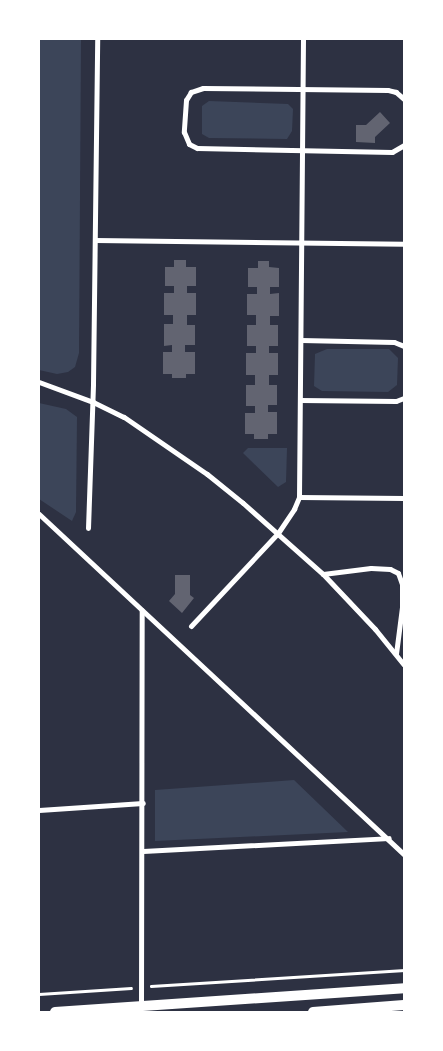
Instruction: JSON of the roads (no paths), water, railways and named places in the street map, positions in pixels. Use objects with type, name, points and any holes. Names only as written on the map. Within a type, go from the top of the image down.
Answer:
[{"type":"main road","points":[[55,1012],[404,988]]},
{"type":"main road","points":[[313,1012],[404,1006]]},
{"type":"street","points":[[88,528],[93,402],[96,39]]},
{"type":"street","points":[[191,626],[278,533],[294,510],[299,497],[303,39]]},
{"type":"street","points":[[404,99],[392,90],[197,89],[191,92],[186,100],[184,132],[189,144],[197,148],[302,152],[392,152],[404,145]]},
{"type":"street","points":[[95,240],[404,244]]},
{"type":"street","points":[[301,340],[394,342],[404,346]]},
{"type":"street","points":[[39,382],[93,402],[124,417],[185,459],[278,533],[323,574],[404,665]]},
{"type":"street","points":[[300,400],[396,401],[404,398]]},
{"type":"street","points":[[299,497],[404,498]]},
{"type":"street","points":[[39,514],[404,854]]},
{"type":"street","points":[[323,574],[371,568],[390,569],[398,573],[402,584],[402,608],[396,654]]},
{"type":"street","points":[[142,610],[142,1007]]},
{"type":"street","points":[[39,810],[143,803]]},
{"type":"street","points":[[143,851],[389,838]]}]
